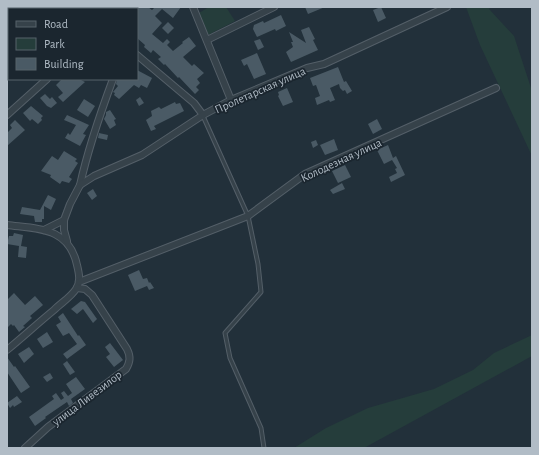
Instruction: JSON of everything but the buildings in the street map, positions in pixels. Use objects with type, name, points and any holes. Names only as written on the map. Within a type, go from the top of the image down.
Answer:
[{"type":"street","points":[[193,7],[231,100]]},
{"type":"street","points":[[207,40],[274,7]]},
{"type":"street","name":"Пролетарская улица","points":[[80,185],[94,176],[142,155],[203,115],[231,100],[307,68],[324,64],[447,7]]},
{"type":"street","points":[[138,56],[194,104],[203,115]]},
{"type":"street","points":[[7,115],[46,80]]},
{"type":"street","points":[[78,285],[80,276],[76,259],[67,241],[64,230],[64,220],[80,185],[101,111],[114,80]]},
{"type":"street","name":"Колодезная улица","points":[[7,350],[67,298],[78,285],[248,216],[305,174],[326,166],[496,88]]},
{"type":"street","points":[[44,230],[64,220]]},
{"type":"street","points":[[7,225],[44,230],[67,241]]},
{"type":"street","name":"улица Ливезилор","points":[[25,448],[48,427],[126,369],[130,362],[130,356],[127,349],[92,294],[78,285]]},
{"type":"lane","points":[[203,115],[248,216],[258,264],[261,292],[225,333],[230,358],[261,428],[264,448]]},
{"type":"green space","points":[[209,7],[226,7],[235,21],[208,35],[199,13]]},
{"type":"green space","points":[[466,7],[491,7],[489,9],[514,36],[532,91],[532,156],[480,45]]},
{"type":"green space","points":[[532,335],[532,356],[364,448],[294,448],[326,428],[368,408],[434,389],[473,370],[494,353]]}]
